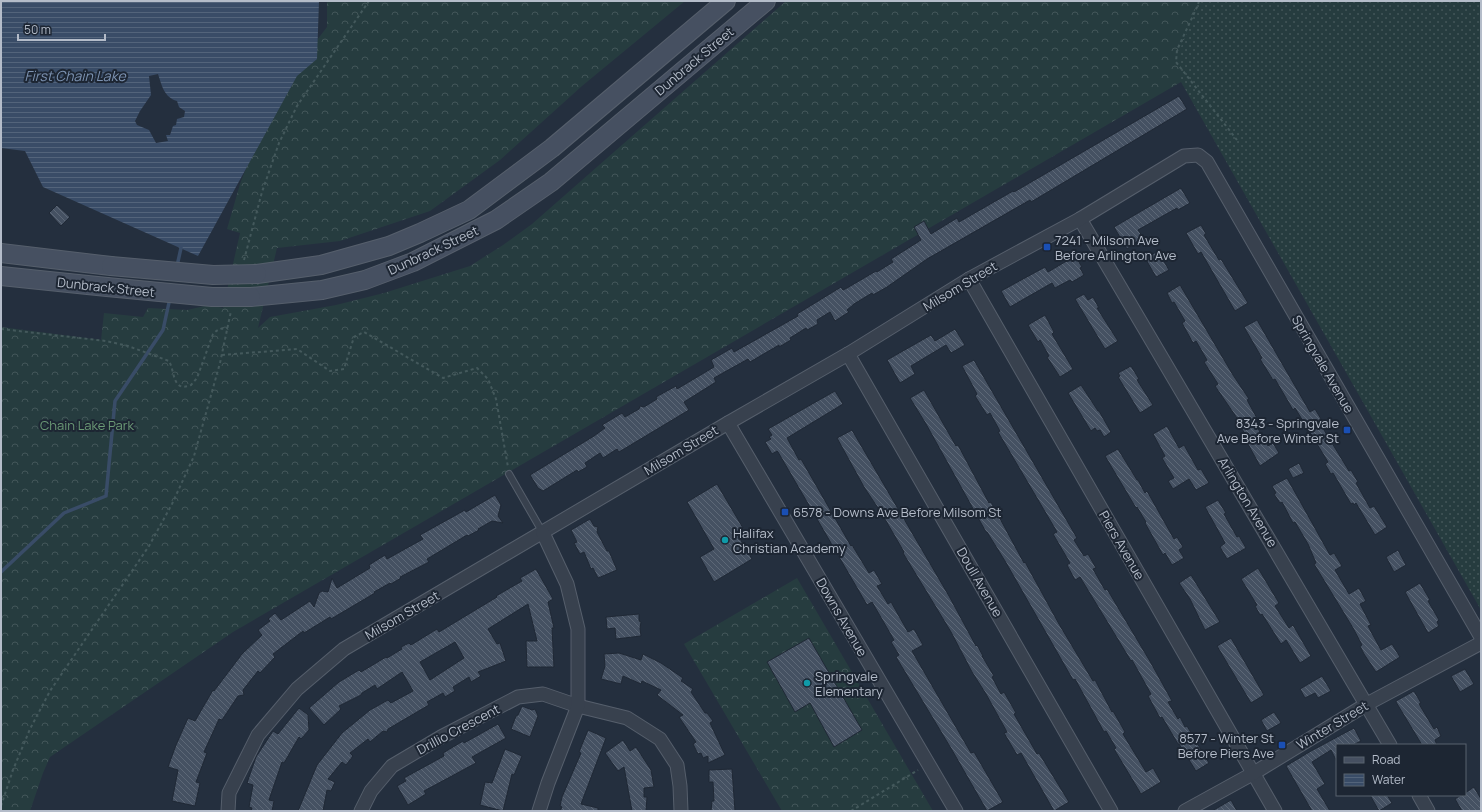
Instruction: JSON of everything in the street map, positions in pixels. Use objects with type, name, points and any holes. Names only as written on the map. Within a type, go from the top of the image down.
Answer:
[{"type":"main road","name":"Dunbrack Street","points":[[1,253],[111,266],[213,275],[250,270],[322,265],[389,246],[469,210],[552,148],[726,1]]},
{"type":"main road","name":"Dunbrack Street","points":[[1,276],[212,297],[251,297],[322,290],[365,280],[413,262],[496,220],[551,182],[766,1]]},
{"type":"street","name":"Milsom Street","points":[[228,811],[229,793],[258,735],[297,689],[344,649],[848,354],[969,279],[1080,219],[1184,156],[1198,155]]},
{"type":"street","name":"Springvale Avenue","points":[[1198,155],[1207,162],[1481,637]]},
{"type":"street","name":"Arlington Avenue","points":[[1080,219],[1389,744]]},
{"type":"street","name":"Piers Avenue","points":[[969,279],[1275,811]]},
{"type":"street","name":"Doull Avenue","points":[[848,354],[1111,811]]},
{"type":"street","name":"Downs Avenue","points":[[728,423],[956,811]]},
{"type":"street","points":[[539,811],[548,783],[578,706],[578,629],[567,584],[543,533]]},
{"type":"street","name":"Winter Street","points":[[1185,811],[1254,773],[1367,704],[1481,643]]},
{"type":"street","name":"Drillio Crescent","points":[[361,811],[372,792],[392,766],[441,737],[518,697],[543,694],[578,706],[628,718],[660,740],[677,765],[681,811]]},
{"type":"street","points":[[1420,796],[1428,811]]},
{"type":"lane","points":[[509,474],[543,533]]},
{"type":"path","points":[[250,270],[262,192],[282,137],[297,106],[353,22],[369,1]]},
{"type":"path","points":[[1199,1],[1177,50],[1176,62],[1237,140]]},
{"type":"path","points":[[1,806],[13,770],[30,729],[50,691],[149,546],[172,504],[194,456],[222,355],[232,307]]},
{"type":"path","points":[[1,329],[106,341],[141,351],[169,361],[174,380],[184,387],[191,385],[197,378],[213,334],[221,328],[228,328]]},
{"type":"path","points":[[222,355],[297,349],[330,371],[344,369],[354,337],[364,332],[443,378],[477,368],[488,380],[496,400],[509,474]]},
{"type":"path","points":[[851,811],[928,764]]},
{"type":"green space","name":"Chain Lake Park","points":[[327,1],[685,1],[582,86],[500,160],[430,211],[340,241],[277,248],[258,328],[270,317],[336,305],[384,293],[470,266],[532,224],[786,1],[1196,1],[1190,27],[1179,51],[1181,82],[233,632],[50,757],[30,811],[1,811],[1,327],[101,340],[104,313],[143,317],[148,308],[187,310],[209,305],[223,308],[240,233],[227,229],[240,184],[253,150],[310,49],[327,27]]},
{"type":"green space","points":[[1129,1],[1481,1],[1481,610],[1181,82]]},
{"type":"green space","points":[[797,578],[933,811],[782,811],[684,644]]},
{"type":"water","name":"First Chain Lake","points":[[1,1],[319,1],[317,59],[297,76],[198,256],[43,187],[25,151],[1,148]],"holes":[[[158,74],[166,94],[177,101],[179,107],[185,111],[184,117],[177,119],[176,125],[173,126],[170,135],[166,135],[168,141],[156,143],[149,130],[137,125],[135,121],[151,95],[149,76]]]},
{"type":"building","points":[[1179,96],[1187,109],[1031,202],[1030,200],[927,259],[887,287],[873,295],[872,293],[854,304],[847,310],[849,312],[835,321],[830,312],[817,320],[818,324],[807,330],[806,328],[779,347],[779,345],[750,362],[748,359],[714,378],[716,382],[684,402],[689,410],[619,452],[617,449],[603,458],[600,453],[585,463],[587,467],[578,472],[577,470],[543,491],[538,488],[530,475],[594,436],[605,428],[602,425],[622,413],[625,417],[639,409],[640,406],[644,407],[657,399],[656,397],[676,386],[677,389],[714,367],[711,360],[732,348],[734,352],[798,316],[797,314],[841,287],[843,290],[893,262],[891,259],[921,240],[914,227],[924,221],[931,234],[957,218],[959,222],[1013,191],[1014,192]]},
{"type":"building","points":[[1181,188],[1190,203],[1178,210],[1177,208],[1138,230],[1143,237],[1127,249],[1114,227]]},
{"type":"building","points":[[57,205],[70,217],[61,226],[49,213]]},
{"type":"building","points":[[1201,225],[1206,234],[1204,235],[1219,260],[1221,259],[1248,303],[1235,311],[1201,252],[1198,254],[1186,233]]},
{"type":"building","points":[[1158,251],[1169,270],[1156,277],[1145,258]]},
{"type":"building","points":[[1075,256],[1082,267],[1080,268],[1084,275],[1072,282],[1070,280],[1055,288],[1052,283],[1010,307],[1001,291],[1045,267],[1048,272]]},
{"type":"building","points":[[1180,285],[1233,375],[1249,399],[1247,400],[1258,420],[1254,422],[1268,446],[1273,443],[1279,453],[1260,466],[1243,435],[1245,434],[1238,422],[1239,421],[1215,386],[1218,384],[1204,362],[1207,360],[1196,341],[1193,343],[1182,323],[1185,321],[1174,302],[1172,303],[1167,293]]},
{"type":"building","points":[[1084,294],[1088,300],[1093,297],[1099,308],[1097,308],[1118,341],[1105,349],[1075,299]]},
{"type":"building","points":[[1045,315],[1054,332],[1052,334],[1073,369],[1060,377],[1047,357],[1049,356],[1040,340],[1038,342],[1028,325]]},
{"type":"building","points":[[1257,320],[1310,412],[1315,409],[1324,424],[1321,425],[1349,471],[1351,470],[1358,482],[1356,483],[1370,508],[1374,506],[1387,527],[1375,535],[1356,503],[1354,505],[1353,503],[1351,504],[1333,473],[1331,474],[1325,464],[1328,462],[1295,408],[1293,410],[1275,379],[1273,380],[1260,359],[1262,358],[1244,327]]},
{"type":"building","points":[[955,329],[965,345],[951,353],[946,345],[911,366],[915,374],[900,383],[887,360],[931,335],[935,341]]},
{"type":"building","points":[[974,360],[1077,538],[1074,540],[1084,556],[1088,554],[1096,568],[1093,569],[1105,590],[1107,589],[1151,663],[1172,701],[1168,702],[1178,719],[1180,717],[1185,727],[1187,726],[1209,763],[1196,771],[1162,717],[1160,718],[1148,696],[1151,694],[1132,660],[1131,661],[1080,577],[1075,580],[1067,565],[1070,563],[1053,534],[1057,532],[998,432],[1000,431],[990,413],[987,415],[975,396],[977,394],[962,366]]},
{"type":"building","points":[[1131,366],[1139,379],[1137,380],[1153,405],[1140,413],[1118,377],[1120,376],[1118,373]]},
{"type":"building","points":[[1081,385],[1111,432],[1104,437],[1100,430],[1097,431],[1095,428],[1091,431],[1068,393]]},
{"type":"building","points":[[924,390],[956,446],[958,445],[989,503],[991,502],[1059,624],[1093,681],[1095,680],[1112,712],[1113,711],[1125,732],[1123,734],[1146,772],[1153,768],[1161,782],[1141,794],[1114,749],[1116,748],[1106,731],[1104,732],[1075,679],[1073,680],[1005,561],[986,532],[910,398]]},
{"type":"building","points":[[835,391],[843,404],[787,438],[799,460],[801,459],[851,546],[852,545],[869,573],[874,570],[882,584],[877,586],[888,604],[891,602],[908,632],[914,629],[923,645],[912,651],[971,753],[974,752],[1003,802],[987,811],[896,657],[899,655],[891,642],[894,640],[872,602],[867,605],[778,452],[777,451],[772,454],[765,442],[771,439],[769,437],[772,435],[768,429]]},
{"type":"building","points":[[1167,426],[1179,448],[1184,445],[1198,470],[1201,469],[1209,483],[1196,490],[1189,479],[1173,489],[1168,481],[1174,478],[1162,458],[1165,456],[1153,434]]},
{"type":"building","points":[[852,430],[949,596],[976,646],[977,645],[994,676],[992,677],[1001,694],[1004,692],[1016,713],[1014,714],[1037,754],[1039,753],[1069,802],[1054,811],[1021,753],[1017,755],[1004,733],[1007,732],[972,672],[951,632],[903,553],[904,552],[882,514],[864,487],[837,438]]},
{"type":"building","points":[[1118,449],[1145,493],[1147,491],[1174,539],[1177,537],[1183,547],[1179,550],[1184,558],[1172,565],[1165,553],[1163,555],[1145,523],[1146,522],[1105,456]]},
{"type":"building","points":[[1299,463],[1304,473],[1293,478],[1288,469]]},
{"type":"building","points":[[1287,478],[1330,555],[1334,553],[1342,566],[1335,570],[1349,594],[1359,588],[1366,601],[1360,604],[1371,625],[1368,626],[1381,650],[1392,644],[1400,657],[1376,672],[1364,654],[1360,646],[1362,645],[1353,628],[1314,564],[1316,563],[1308,544],[1295,522],[1293,523],[1282,502],[1280,503],[1274,494],[1276,493],[1272,486]]},
{"type":"building","name":"Halifax Christian Academy","points":[[717,484],[743,528],[736,532],[752,559],[714,582],[700,557],[714,549],[687,502]]},
{"type":"building","points":[[495,495],[501,505],[498,516],[503,523],[492,521],[478,529],[479,530],[468,536],[467,535],[427,559],[429,562],[374,592],[375,593],[331,619],[330,617],[304,633],[303,631],[273,654],[275,657],[260,673],[258,671],[243,690],[244,695],[238,696],[222,720],[219,719],[204,752],[207,753],[196,782],[200,783],[195,806],[172,801],[178,770],[168,767],[188,718],[195,721],[213,690],[214,691],[242,654],[262,635],[258,630],[270,621],[268,619],[275,613],[281,620],[310,601],[314,607],[319,593],[322,591],[328,592],[332,578],[337,588],[370,568],[369,565],[385,555],[387,559],[423,539],[420,535],[465,510],[466,512]]},
{"type":"building","points":[[1218,500],[1237,537],[1239,536],[1246,548],[1227,559],[1220,547],[1225,543],[1205,507]]},
{"type":"building","points":[[590,519],[594,526],[598,527],[597,532],[607,551],[609,551],[617,570],[598,578],[593,568],[591,569],[584,552],[580,554],[574,543],[577,542],[571,530]]},
{"type":"building","points":[[1398,550],[1406,565],[1394,572],[1386,557]]},
{"type":"building","points":[[1258,568],[1279,603],[1275,606],[1289,628],[1293,625],[1311,656],[1300,663],[1286,640],[1281,644],[1262,614],[1260,615],[1255,606],[1257,605],[1241,579]]},
{"type":"building","points":[[536,569],[553,599],[548,602],[554,628],[552,628],[554,667],[527,667],[526,641],[537,641],[528,604],[488,629],[497,644],[500,643],[506,661],[478,672],[481,676],[471,682],[469,677],[453,687],[455,691],[445,697],[443,693],[427,702],[429,705],[388,729],[387,732],[383,731],[370,742],[368,739],[350,753],[353,756],[346,765],[342,762],[328,779],[335,782],[331,791],[327,790],[323,811],[298,811],[317,765],[342,733],[370,710],[388,700],[391,703],[413,691],[402,672],[377,689],[375,685],[361,695],[339,706],[341,709],[324,725],[309,708],[339,682],[359,670],[361,672],[386,657],[387,658],[402,649],[401,647],[409,643],[411,645],[437,629],[439,632],[522,581],[520,578]],"holes":[[[455,642],[464,658],[430,680],[420,662]]]},
{"type":"building","points":[[1191,575],[1220,622],[1205,630],[1190,599],[1179,583]]},
{"type":"building","points":[[1420,583],[1439,620],[1437,622],[1439,626],[1428,633],[1405,592]]},
{"type":"building","points":[[639,614],[639,621],[641,622],[641,636],[616,639],[615,628],[607,629],[606,617]]},
{"type":"building","name":"Springvale Elementary","points":[[809,638],[862,730],[834,747],[810,703],[795,712],[767,662]]},
{"type":"building","points":[[1231,638],[1264,695],[1251,703],[1217,646]]},
{"type":"building","points":[[619,653],[641,660],[643,654],[661,663],[683,678],[681,681],[693,689],[691,692],[705,713],[707,713],[713,721],[710,723],[725,755],[708,763],[708,756],[703,758],[701,753],[698,754],[693,744],[696,742],[679,717],[683,715],[657,695],[661,690],[642,681],[641,684],[623,676],[621,684],[601,679],[605,666],[604,654]]},
{"type":"building","points":[[1465,669],[1474,684],[1460,692],[1451,676]]},
{"type":"building","points":[[1322,676],[1331,691],[1318,698],[1315,693],[1305,698],[1300,689]]},
{"type":"building","points":[[1414,691],[1421,703],[1419,704],[1434,729],[1437,727],[1441,736],[1435,740],[1437,744],[1421,744],[1396,701]]},
{"type":"building","points":[[522,706],[532,710],[535,709],[538,716],[530,737],[511,729]]},
{"type":"building","points":[[299,708],[308,715],[309,730],[301,739],[299,737],[284,763],[282,762],[269,800],[274,801],[272,811],[251,811],[252,808],[249,807],[253,785],[247,783],[256,757],[273,731],[278,734]]},
{"type":"building","points":[[1274,712],[1281,723],[1267,731],[1261,720]]},
{"type":"building","points":[[498,724],[506,738],[472,757],[476,763],[424,791],[426,794],[408,805],[397,786],[406,781],[404,778],[444,756],[443,753],[463,741],[464,743]]},
{"type":"building","points":[[1354,728],[1361,741],[1355,744],[1336,744],[1336,760],[1331,750],[1312,762],[1325,784],[1317,789],[1330,811],[1312,811],[1286,766]]},
{"type":"building","points":[[588,730],[606,738],[581,804],[598,808],[598,811],[560,811],[562,807],[560,806],[562,797],[581,753],[579,752]]},
{"type":"building","points":[[623,740],[630,751],[636,747],[651,770],[654,787],[644,788],[644,797],[647,797],[646,811],[632,811],[624,767],[618,771],[605,753]]},
{"type":"building","points":[[505,749],[522,756],[514,775],[512,774],[503,811],[480,805],[485,782],[492,783]]},
{"type":"building","points":[[732,769],[735,811],[711,811],[712,801],[714,801],[713,782],[709,782],[709,770]]},
{"type":"building","points":[[1474,787],[1481,799],[1481,811],[1462,811],[1455,799],[1460,796],[1466,796],[1466,792]]},
{"type":"building","points":[[1371,796],[1388,796],[1392,803],[1379,811]]},
{"type":"building","points":[[1231,800],[1237,811],[1212,811]]},
{"type":"waterway","points":[[177,266],[181,248]]},
{"type":"waterway","points":[[1,572],[64,513],[106,496],[115,401],[163,330],[170,298]]},
{"type":"place","name":"7241 - Milsom Ave Before Arlington Ave","points":[[1047,247]]},
{"type":"place","name":"8343 - Springvale Ave Before Winter St","points":[[1347,430]]},
{"type":"place","name":"6578 - Downs Ave Before Milsom St","points":[[785,512]]},
{"type":"place","name":"Halifax Christian Academy","points":[[725,540]]},
{"type":"place","name":"Springvale Elementary","points":[[807,683]]},
{"type":"place","name":"8577 - Winter St Before Piers Ave","points":[[1282,745]]}]
